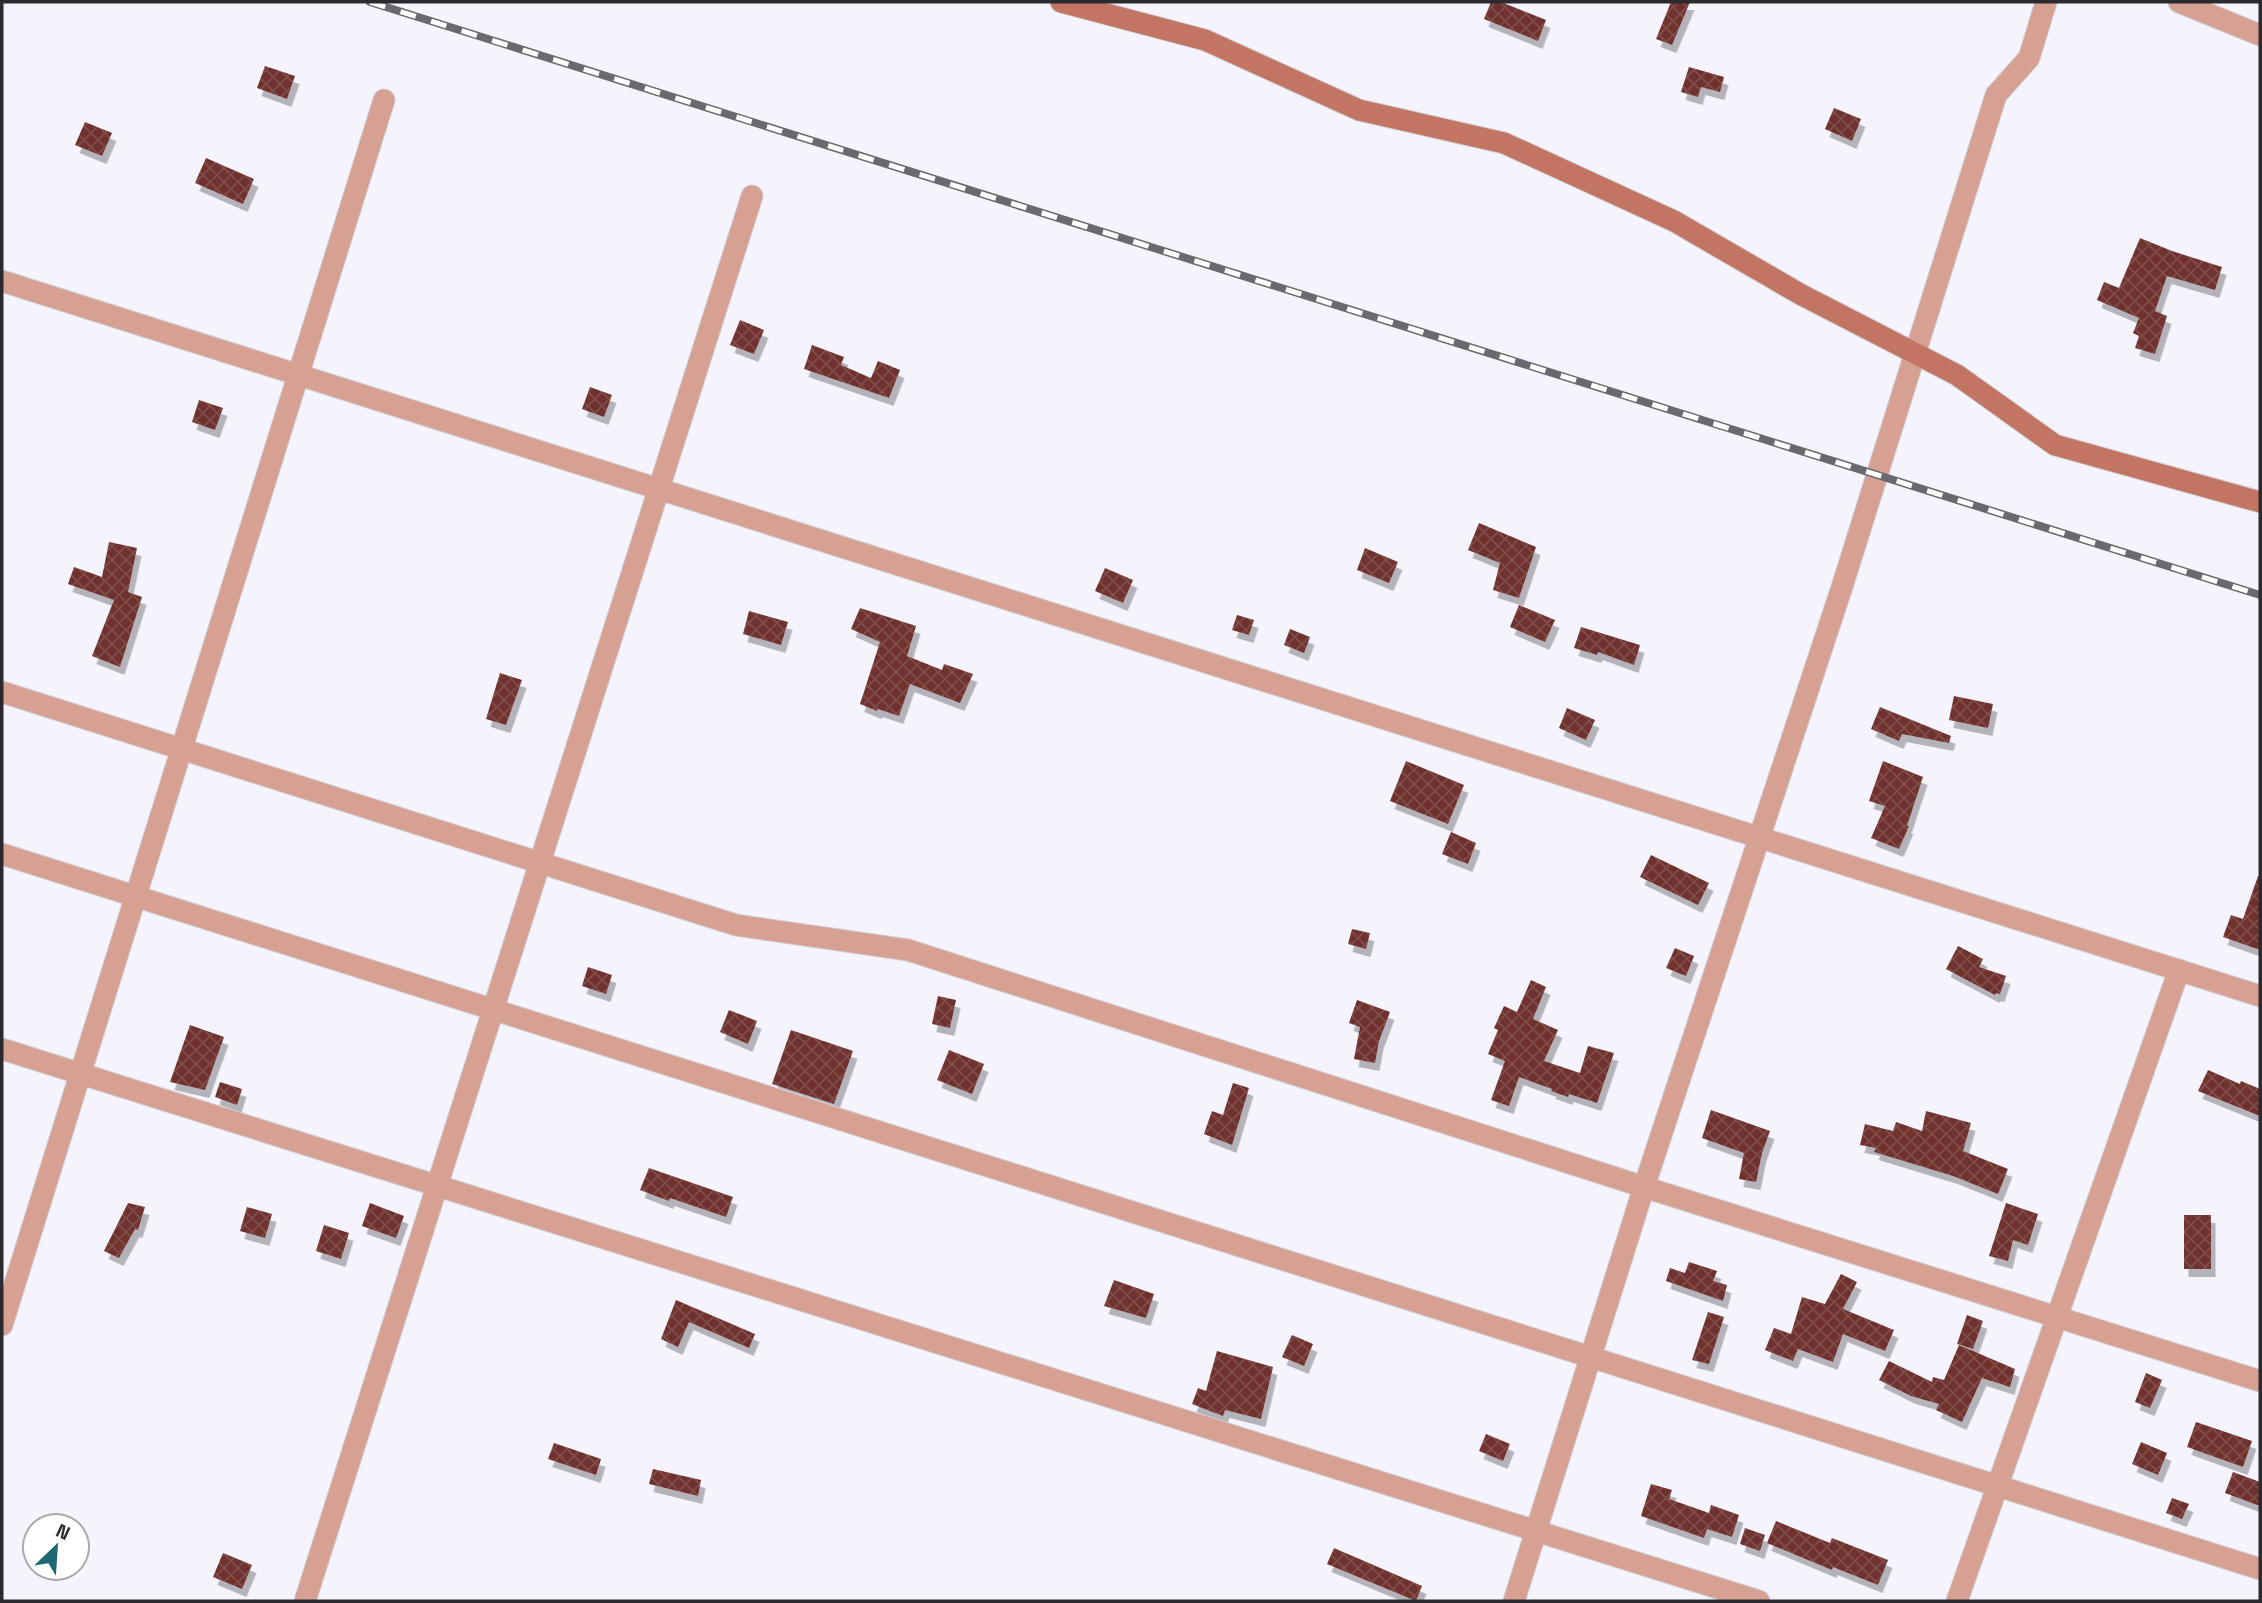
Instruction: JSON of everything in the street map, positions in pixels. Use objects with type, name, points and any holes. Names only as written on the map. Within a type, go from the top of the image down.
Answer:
[{"type":"street","points":[[1061,2],[1205,40],[1359,110],[1504,143],[1674,221],[1800,294],[1957,375],[2055,445],[2260,502]]},
{"type":"street","points":[[1514,1601],[1644,1187],[1842,587],[1996,95],[2029,58],[2046,2]]},
{"type":"street","points":[[2179,2],[2260,35]]},
{"type":"street","points":[[2,1325],[384,100]]},
{"type":"street","points":[[305,1601],[752,196]]},
{"type":"street","points":[[2,281],[2260,996]]},
{"type":"street","points":[[2,692],[736,925],[908,950],[1644,1187],[2260,1381]]},
{"type":"street","points":[[2,854],[2260,1569]]},
{"type":"street","points":[[1956,1601],[2179,970]]},
{"type":"street","points":[[2,1049],[1759,1601]]},
{"type":"building","points":[[1491,2],[1501,2],[1546,20],[1538,41],[1484,19]]},
{"type":"building","points":[[1671,2],[1690,2],[1672,45],[1656,39]]},
{"type":"building","points":[[265,66],[295,76],[287,99],[257,88]]},
{"type":"building","points":[[1689,67],[1724,77],[1720,92],[1701,87],[1698,97],[1681,92]]},
{"type":"building","points":[[1834,108],[1861,119],[1852,141],[1825,129]]},
{"type":"building","points":[[85,122],[112,133],[102,156],[75,145]]},
{"type":"building","points":[[206,158],[254,179],[243,204],[195,183]]},
{"type":"building","points":[[2140,238],[2222,267],[2215,290],[2167,276],[2155,311],[2167,316],[2155,354],[2135,348],[2139,336],[2133,333],[2139,318],[2097,300],[2104,282],[2119,288]]},
{"type":"building","points":[[740,320],[764,330],[754,354],[730,345]]},
{"type":"building","points":[[812,345],[844,357],[841,365],[871,378],[878,361],[900,370],[889,398],[804,369]]},
{"type":"building","points":[[590,387],[612,395],[604,417],[582,409]]},
{"type":"building","points":[[199,400],[223,408],[215,430],[192,422]]},
{"type":"building","points":[[1479,523],[1536,547],[1519,598],[1493,590],[1500,563],[1468,550]]},
{"type":"building","points":[[109,542],[137,548],[128,592],[142,597],[120,667],[92,656],[114,600],[68,584],[74,567],[102,577]]},
{"type":"building","points":[[1365,548],[1398,562],[1389,583],[1357,570]]},
{"type":"building","points":[[1105,568],[1133,580],[1123,603],[1095,591]]},
{"type":"building","points":[[1519,605],[1555,620],[1545,642],[1510,627]]},
{"type":"building","points":[[860,608],[916,626],[907,656],[942,670],[944,664],[973,674],[960,703],[910,684],[899,716],[860,704],[880,642],[851,629]]},
{"type":"building","points":[[749,611],[788,622],[781,645],[743,634]]},
{"type":"building","points":[[1237,615],[1254,620],[1249,635],[1232,630]]},
{"type":"building","points":[[1581,627],[1640,645],[1634,665],[1598,652],[1597,655],[1574,648]]},
{"type":"building","points":[[1290,629],[1310,637],[1304,653],[1284,645]]},
{"type":"building","points":[[500,673],[522,680],[506,725],[486,719]]},
{"type":"building","points":[[1954,696],[1993,704],[1988,728],[1949,720]]},
{"type":"building","points":[[1880,707],[1951,736],[1949,743],[1902,734],[1899,741],[1871,729]]},
{"type":"building","points":[[1567,708],[1595,720],[1586,740],[1559,728]]},
{"type":"building","points":[[1406,761],[1464,785],[1448,824],[1390,801]]},
{"type":"building","points":[[1883,761],[1923,777],[1909,826],[1899,849],[1871,838],[1885,806],[1869,801]]},
{"type":"building","points":[[1451,832],[1476,843],[1468,864],[1442,854]]},
{"type":"building","points":[[1651,855],[1709,883],[1698,905],[1640,877]]},
{"type":"building","points":[[2258,876],[2260,950],[2223,937],[2231,915],[2243,919]]},
{"type":"building","points":[[1352,929],[1370,933],[1366,949],[1348,944]]},
{"type":"building","points":[[1958,946],[1983,959],[1979,967],[2006,976],[2000,994],[1995,995],[1946,969]]},
{"type":"building","points":[[1675,948],[1694,956],[1686,976],[1666,968]]},
{"type":"building","points":[[588,967],[612,975],[606,994],[582,986]]},
{"type":"building","points":[[1531,980],[1546,987],[1533,1019],[1558,1030],[1544,1061],[1580,1073],[1588,1046],[1614,1053],[1597,1103],[1569,1094],[1568,1097],[1519,1077],[1509,1106],[1491,1100],[1505,1061],[1488,1054],[1498,1030],[1494,1028],[1504,1006],[1517,1012]]},
{"type":"building","points":[[938,996],[956,1000],[950,1028],[932,1024]]},
{"type":"building","points":[[1357,1000],[1390,1012],[1379,1041],[1375,1063],[1354,1059],[1360,1027],[1349,1023]]},
{"type":"building","points":[[729,1010],[757,1021],[748,1044],[720,1032]]},
{"type":"building","points":[[190,1025],[224,1037],[205,1090],[170,1082]]},
{"type":"building","points":[[791,1030],[853,1051],[834,1104],[772,1084]]},
{"type":"building","points":[[949,1050],[984,1064],[972,1094],[937,1080]]},
{"type":"building","points":[[2208,1070],[2240,1084],[2241,1081],[2260,1089],[2260,1116],[2198,1091]]},
{"type":"building","points":[[220,1082],[242,1089],[237,1105],[215,1097]]},
{"type":"building","points":[[1233,1083],[1249,1088],[1232,1145],[1204,1134],[1212,1111],[1223,1115]]},
{"type":"building","points":[[1711,1110],[1770,1131],[1756,1182],[1739,1179],[1744,1153],[1702,1138]]},
{"type":"building","points":[[1926,1111],[1971,1123],[1963,1151],[2008,1169],[1998,1194],[1953,1176],[1874,1152],[1876,1148],[1860,1145],[1865,1124],[1893,1131],[1896,1122],[1922,1131]]},
{"type":"building","points":[[649,1168],[733,1197],[726,1217],[640,1190]]},
{"type":"building","points":[[128,1203],[145,1207],[138,1230],[135,1229],[119,1258],[104,1251]]},
{"type":"building","points":[[370,1203],[404,1216],[396,1238],[362,1226]]},
{"type":"building","points":[[2006,1203],[2038,1214],[2028,1245],[2013,1240],[2008,1261],[1989,1256]]},
{"type":"building","points":[[247,1207],[272,1214],[265,1238],[240,1231]]},
{"type":"building","points":[[2184,1215],[2211,1215],[2211,1269],[2184,1269]]},
{"type":"building","points":[[324,1225],[349,1233],[341,1259],[316,1251]]},
{"type":"building","points":[[1689,1262],[1717,1271],[1713,1281],[1727,1285],[1723,1301],[1666,1281],[1670,1268],[1685,1273]]},
{"type":"building","points":[[1841,1274],[1857,1282],[1843,1309],[1894,1330],[1885,1351],[1843,1334],[1833,1362],[1798,1349],[1793,1361],[1765,1350],[1774,1328],[1791,1334],[1802,1297],[1825,1304]]},
{"type":"building","points":[[1114,1280],[1154,1294],[1146,1318],[1104,1306]]},
{"type":"building","points":[[676,1300],[755,1334],[749,1348],[689,1322],[678,1347],[661,1339]]},
{"type":"building","points":[[1708,1312],[1724,1317],[1709,1364],[1692,1360]]},
{"type":"building","points":[[1967,1315],[1983,1321],[1973,1349],[1957,1344]]},
{"type":"building","points":[[1292,1335],[1313,1344],[1304,1366],[1282,1357]]},
{"type":"building","points":[[1959,1345],[2015,1369],[2010,1387],[1982,1378],[1962,1422],[1936,1410],[1939,1404],[1911,1396],[1879,1380],[1889,1361],[1932,1382],[1933,1377],[1944,1380]]},
{"type":"building","points":[[1217,1351],[1273,1367],[1261,1419],[1225,1410],[1223,1416],[1192,1404],[1198,1388],[1206,1391]]},
{"type":"building","points":[[2146,1373],[2162,1380],[2150,1408],[2135,1402]]},
{"type":"building","points":[[2196,1422],[2252,1441],[2243,1467],[2187,1447]]},
{"type":"building","points":[[1486,1434],[1510,1444],[1503,1461],[1479,1451]]},
{"type":"building","points":[[2141,1442],[2167,1453],[2158,1475],[2132,1464]]},
{"type":"building","points":[[554,1443],[601,1459],[596,1475],[548,1459]]},
{"type":"building","points":[[653,1469],[701,1480],[698,1496],[649,1484]]},
{"type":"building","points":[[2233,1472],[2260,1482],[2260,1506],[2225,1493]]},
{"type":"building","points":[[1651,1484],[1672,1490],[1669,1499],[1709,1513],[1711,1505],[1739,1515],[1732,1537],[1707,1529],[1704,1538],[1641,1516]]},
{"type":"building","points":[[2172,1498],[2189,1504],[2182,1519],[2166,1513]]},
{"type":"building","points":[[1776,1521],[1830,1543],[1832,1538],[1888,1560],[1878,1585],[1833,1567],[1832,1570],[1767,1543]]},
{"type":"building","points":[[1745,1528],[1765,1535],[1760,1551],[1740,1544]]},
{"type":"building","points":[[1334,1548],[1422,1586],[1416,1601],[1327,1564]]},
{"type":"building","points":[[223,1553],[252,1565],[242,1589],[213,1577]]},
{"type":"railway","points":[[370,2],[2260,595]]}]
